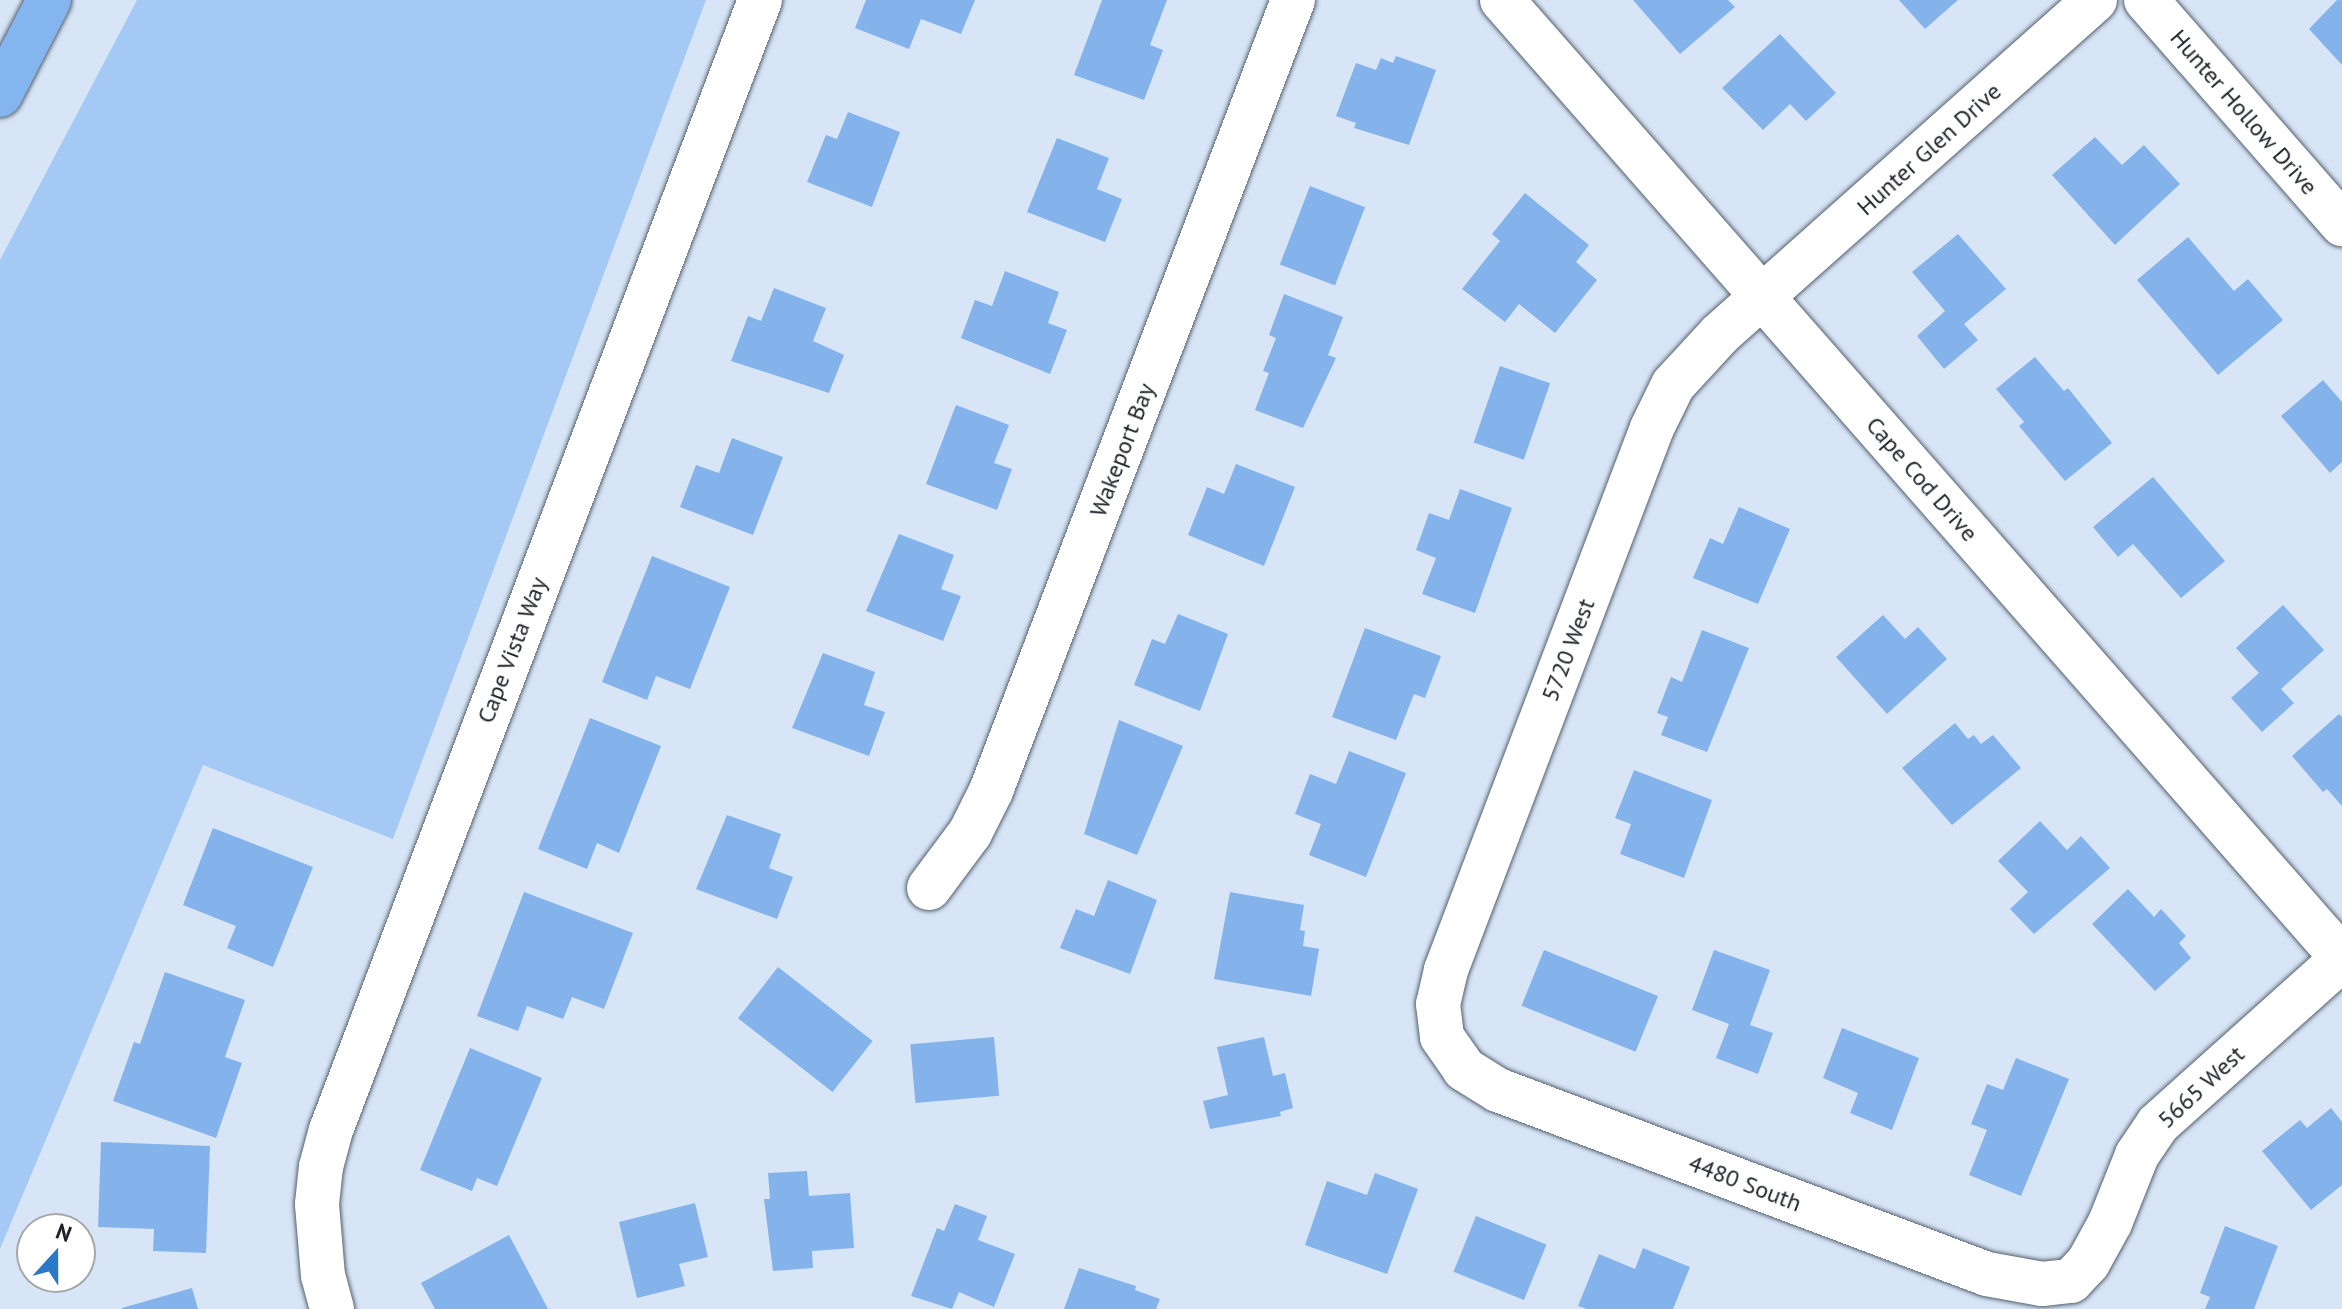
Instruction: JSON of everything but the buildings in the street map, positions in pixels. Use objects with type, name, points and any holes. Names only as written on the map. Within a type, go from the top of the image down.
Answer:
[{"type":"highway","points":[[0,95],[49,0]]},
{"type":"street","name":"Cape Vista Way","points":[[332,1309],[323,1276],[317,1204],[321,1167],[331,1130],[760,0]]},
{"type":"street","name":"Wakeport Bay","points":[[929,888],[970,833],[991,791],[1293,0]]},
{"type":"street","name":"Cape Cod Drive","points":[[1502,0],[2342,958]]},
{"type":"street","name":"Hunter Glen Drive","points":[[1764,298],[2095,0]]},
{"type":"street","name":"Hunter Hollow Drive","points":[[2146,0],[2342,224]]},
{"type":"street","name":"5720 West","points":[[1442,1037],[1438,1004],[1446,970],[1661,405],[1686,368],[1764,298]]},
{"type":"street","name":"5665 West","points":[[2071,1281],[2100,1243],[2137,1155],[2158,1124],[2342,958]]},
{"type":"street","name":"4480 South","points":[[1442,1037],[1464,1069],[1498,1090],[1987,1274],[2042,1284],[2071,1281]]},
{"type":"shaded area","points":[[137,0],[706,0],[393,839],[203,765],[0,1249],[0,260]]}]
